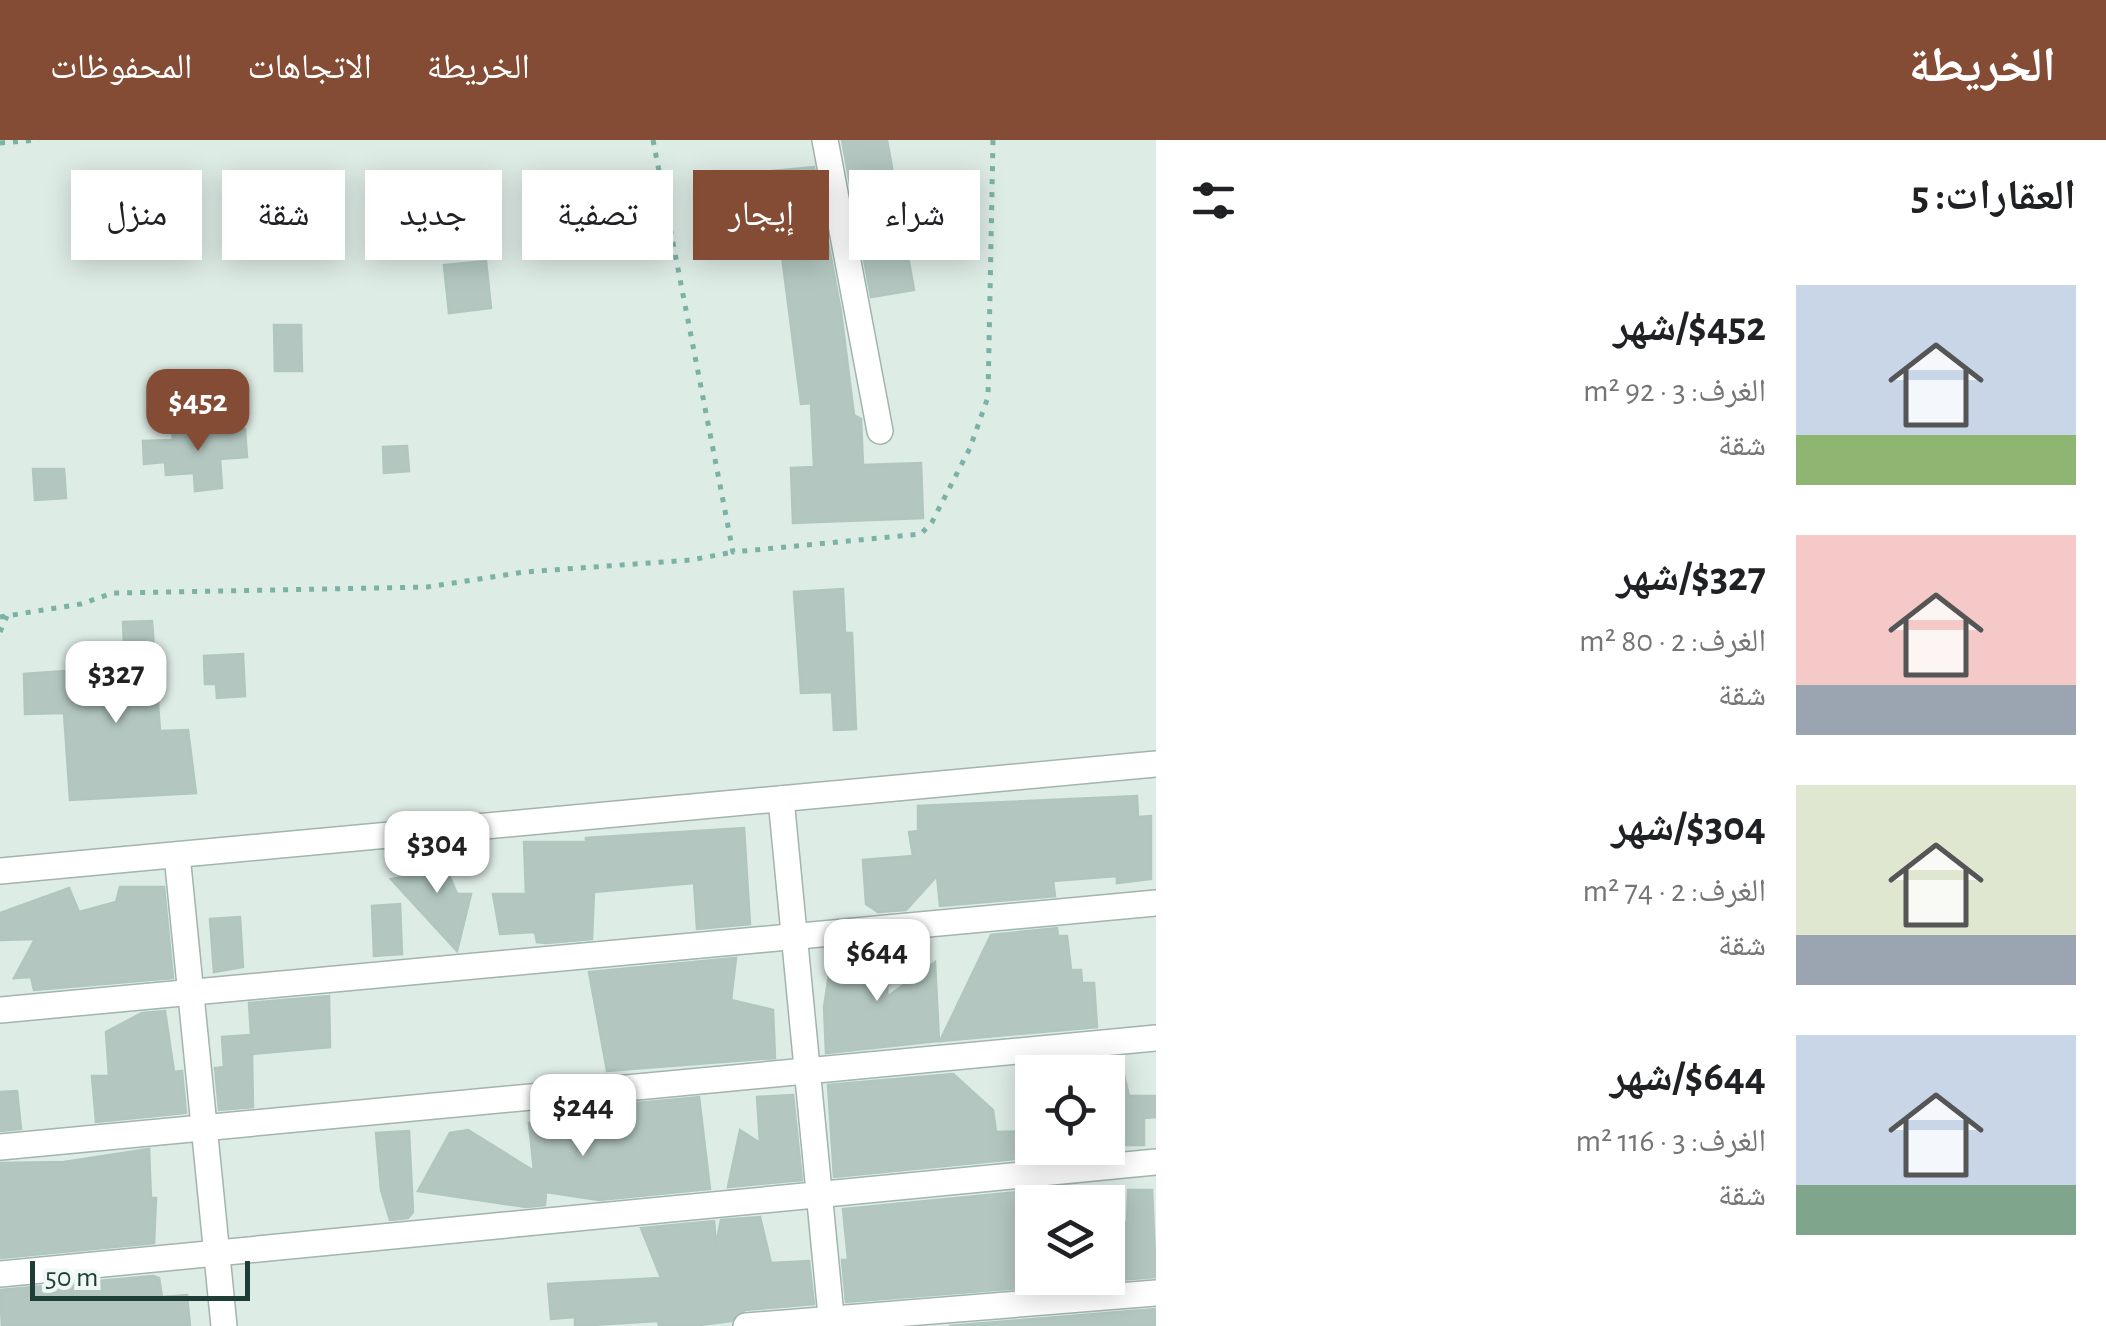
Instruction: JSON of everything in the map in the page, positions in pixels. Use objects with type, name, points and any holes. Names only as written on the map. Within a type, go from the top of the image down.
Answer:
[{"type":"street","points":[[824,140],[880,431]]},
{"type":"street","points":[[0,872],[1156,764]]},
{"type":"street","points":[[781,799],[832,1322]]},
{"type":"street","points":[[178,855],[224,1326]]},
{"type":"street","points":[[0,1010],[1156,903]]},
{"type":"street","points":[[0,1147],[1156,1038]]},
{"type":"street","points":[[0,1274],[1156,1162]]},
{"type":"street","points":[[746,1326],[832,1322],[1156,1292]]},
{"type":"path","points":[[0,144],[38,140]]},
{"type":"path","points":[[654,140],[733,552]]},
{"type":"path","points":[[0,632],[4,617],[81,604],[112,593],[426,587],[524,572],[691,560],[733,552],[921,534],[932,522],[970,448],[988,397],[993,140]]},
{"type":"building","points":[[842,140],[887,140],[892,170],[849,170],[849,178]]},
{"type":"building","points":[[829,248],[854,415],[861,419],[863,465],[921,463],[923,518],[793,523],[791,468],[814,467],[811,403],[801,404],[782,260],[829,260]]},
{"type":"building","points":[[864,260],[909,260],[914,290],[871,297]]},
{"type":"building","points":[[486,261],[491,308],[449,313],[444,265]]},
{"type":"building","points":[[274,325],[301,325],[302,371],[275,371]]},
{"type":"building","points":[[245,429],[247,457],[220,459],[222,488],[195,491],[194,473],[166,475],[165,462],[144,464],[143,441],[173,440],[172,433]]},
{"type":"building","points":[[407,446],[409,471],[384,473],[383,447]]},
{"type":"building","points":[[33,469],[64,469],[66,498],[35,500]]},
{"type":"building","points":[[843,589],[845,633],[852,633],[856,729],[834,730],[832,692],[801,693],[794,592]]},
{"type":"building","points":[[152,621],[160,731],[188,730],[196,793],[70,800],[64,713],[25,714],[24,674],[125,667],[123,622]]},
{"type":"building","points":[[243,654],[245,696],[217,698],[216,684],[205,684],[204,656]]},
{"type":"building","points":[[1137,796],[1138,817],[1151,816],[1151,879],[1117,883],[1117,876],[1053,881],[1055,896],[940,906],[937,876],[906,910],[878,912],[866,904],[863,860],[913,856],[909,832],[918,831],[918,806]]},
{"type":"building","points":[[744,828],[750,924],[697,929],[694,883],[594,892],[592,939],[546,943],[537,942],[535,932],[500,934],[493,894],[526,894],[524,842],[586,842],[586,838]]},
{"type":"building","points":[[437,847],[457,894],[471,894],[457,951],[391,879],[425,873],[419,849]]},
{"type":"building","points":[[120,887],[164,887],[173,978],[34,990],[31,977],[14,978],[35,939],[0,940],[0,913],[69,888],[79,912],[116,902]]},
{"type":"building","points":[[400,904],[402,954],[374,956],[372,906]]},
{"type":"building","points":[[240,917],[243,967],[214,972],[210,919]]},
{"type":"building","points":[[1057,928],[1058,936],[1067,936],[1071,970],[1081,970],[1082,983],[1094,983],[1097,1027],[940,1041],[991,935]]},
{"type":"building","points":[[889,945],[887,997],[935,962],[939,1041],[826,1053],[824,1007],[832,955]]},
{"type":"building","points":[[736,958],[731,1000],[773,1010],[775,1058],[607,1071],[589,972]]},
{"type":"building","points":[[329,996],[330,1047],[252,1054],[253,1107],[219,1110],[215,1068],[224,1067],[222,1037],[251,1035],[249,1003]]},
{"type":"building","points":[[165,1011],[174,1072],[182,1071],[186,1113],[96,1122],[92,1076],[109,1076],[106,1032],[142,1013]]},
{"type":"building","points":[[953,1074],[993,1110],[996,1132],[1015,1131],[1015,1159],[834,1177],[828,1085]]},
{"type":"building","points":[[1125,1079],[1129,1096],[1156,1096],[1156,1117],[1144,1118],[1144,1145],[1125,1145]]},
{"type":"building","points":[[17,1091],[21,1129],[0,1131],[0,1092]]},
{"type":"building","points":[[793,1095],[802,1180],[728,1187],[740,1130],[760,1143],[757,1097]]},
{"type":"building","points":[[699,1097],[710,1189],[599,1200],[546,1192],[545,1205],[526,1207],[418,1191],[450,1133],[468,1130],[534,1171],[529,1123],[571,1121],[572,1134],[627,1104]]},
{"type":"building","points":[[409,1131],[413,1212],[408,1218],[390,1220],[381,1190],[376,1133]]},
{"type":"building","points":[[149,1149],[151,1198],[156,1198],[154,1243],[0,1258],[0,1163],[64,1162]]},
{"type":"building","points":[[1128,1190],[1152,1190],[1156,1277],[1125,1280]]},
{"type":"building","points":[[1015,1192],[1015,1288],[846,1302],[842,1260],[848,1260],[843,1209]]},
{"type":"building","points":[[760,1217],[771,1263],[809,1261],[814,1304],[745,1310],[731,1321],[692,1326],[659,1326],[658,1321],[575,1326],[575,1317],[551,1319],[548,1284],[661,1278],[641,1228],[714,1221],[716,1245],[721,1220]]},
{"type":"building","points":[[159,1278],[162,1297],[187,1295],[190,1326],[2,1326],[0,1290]]},
{"type":"building","points":[[1156,1309],[1156,1326],[949,1326]]}]
